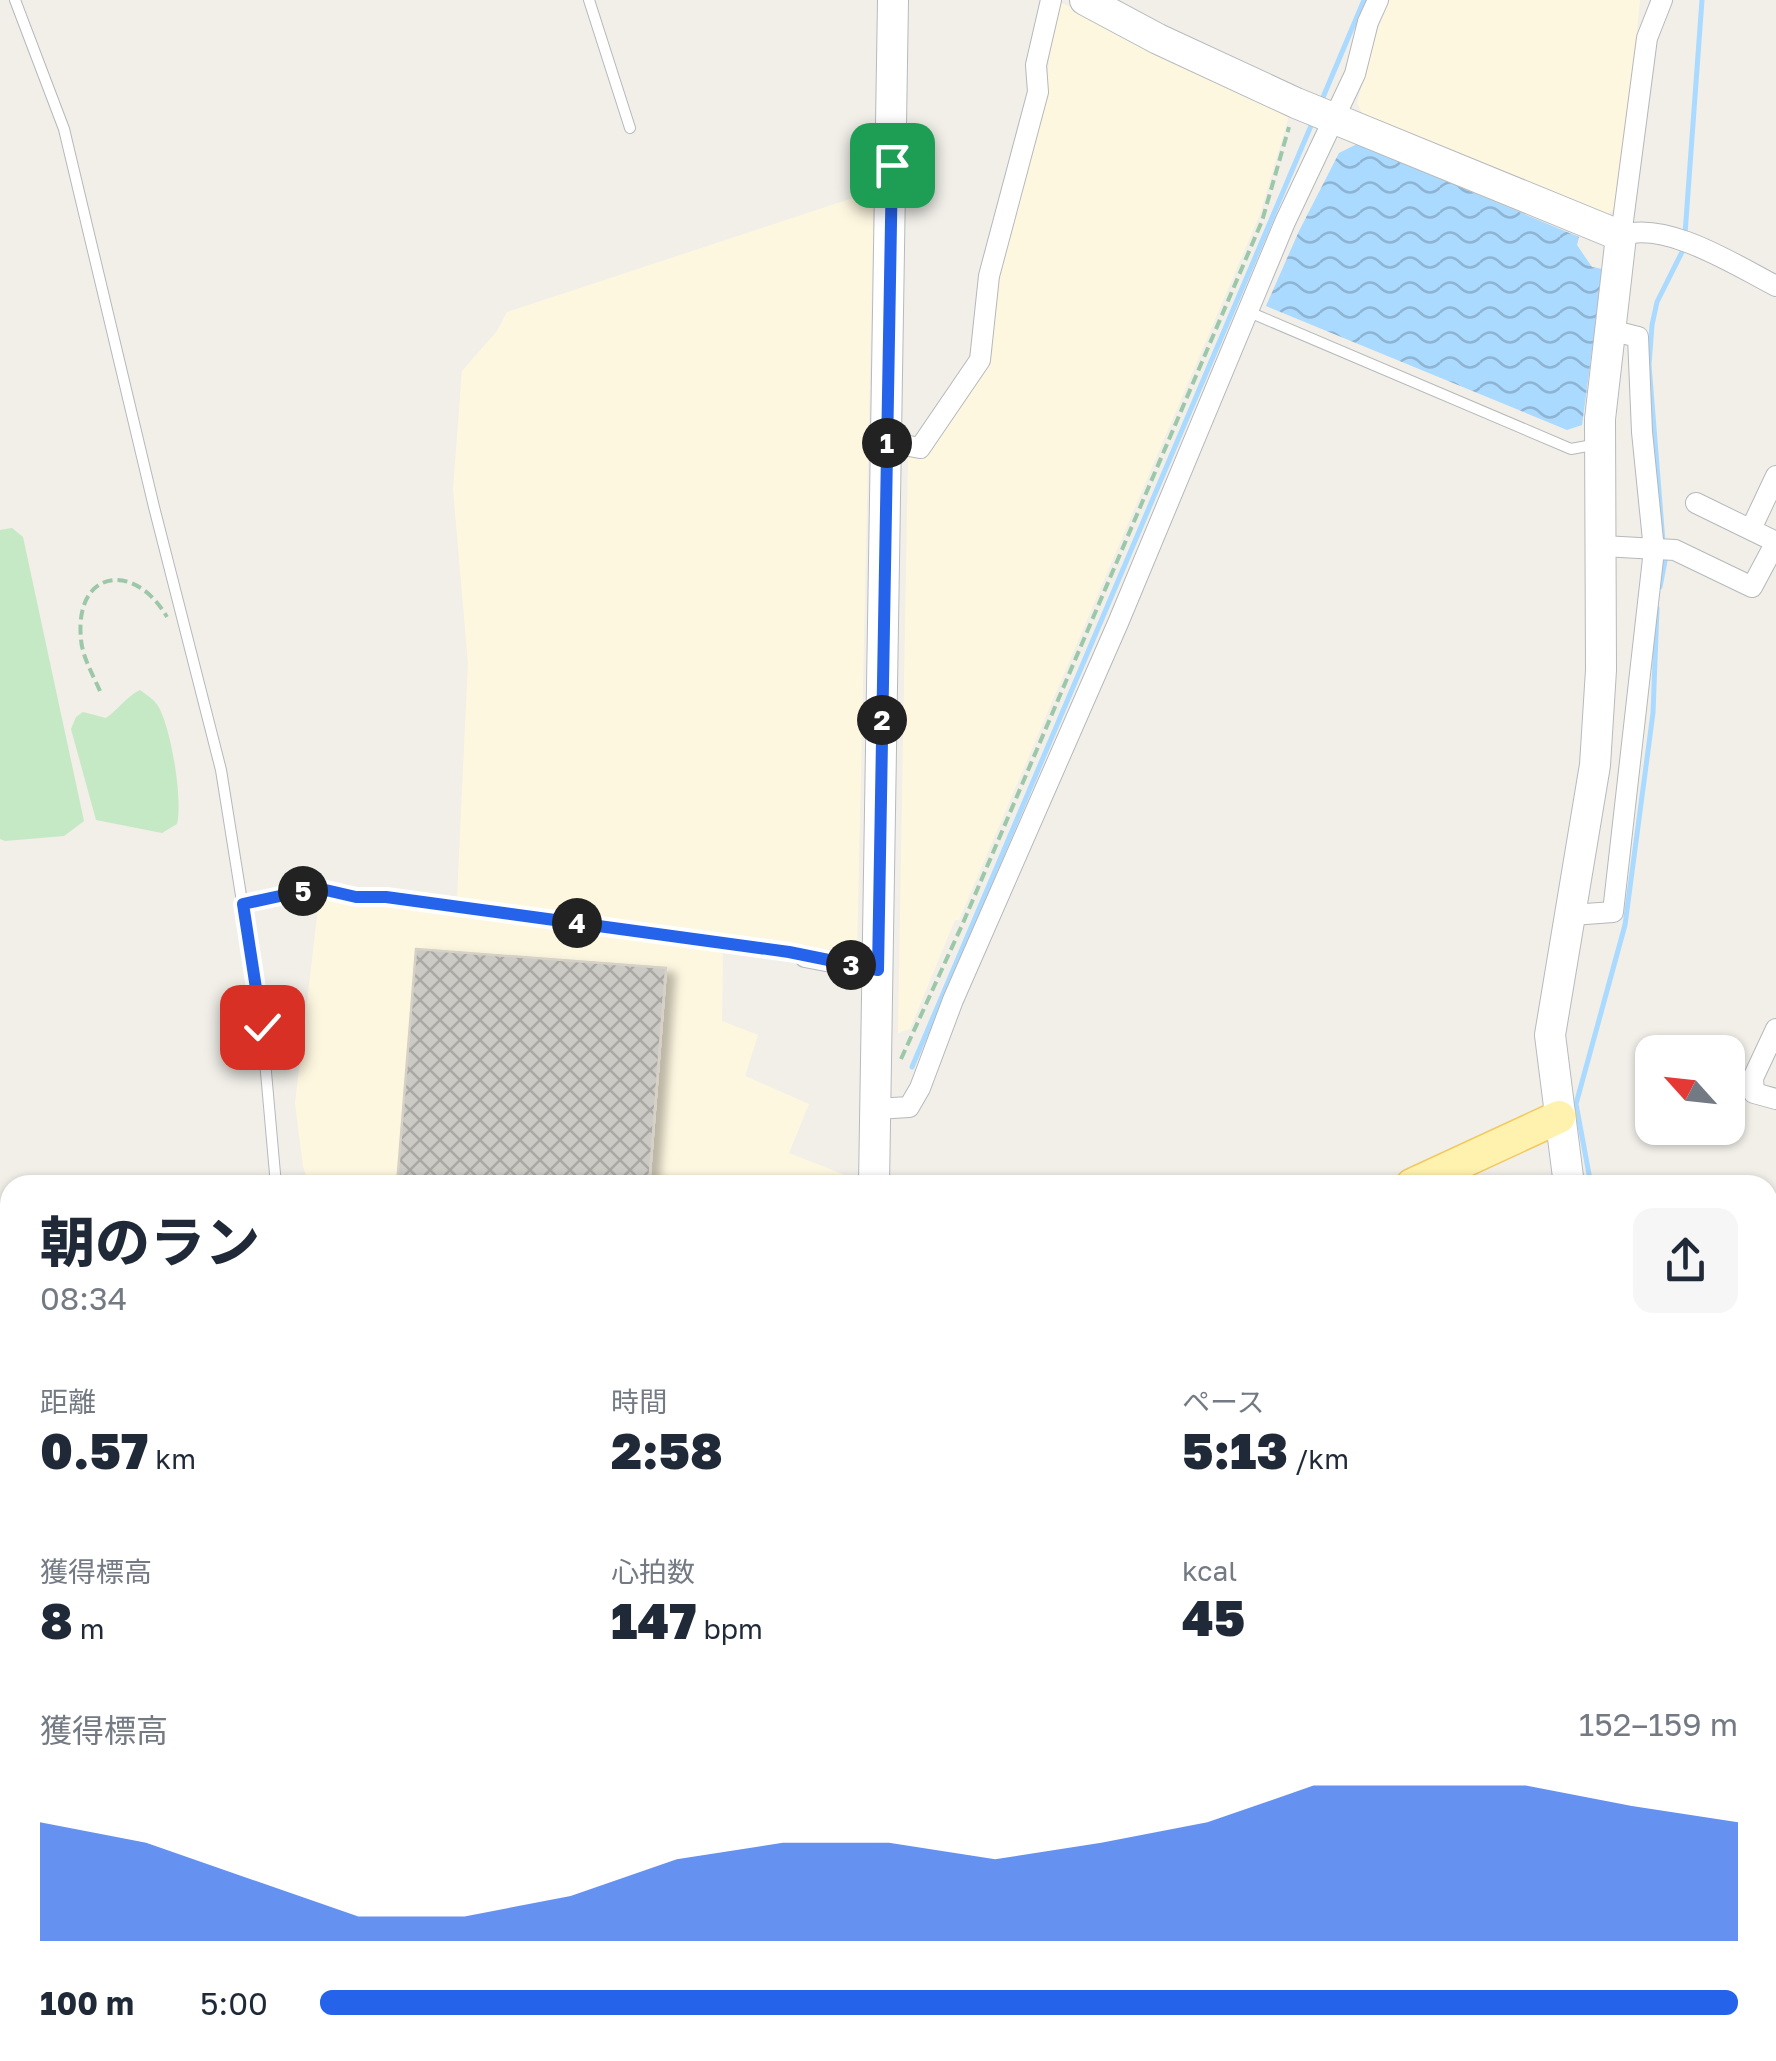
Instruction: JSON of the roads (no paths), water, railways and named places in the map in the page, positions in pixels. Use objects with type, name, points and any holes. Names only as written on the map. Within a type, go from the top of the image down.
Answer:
[{"type":"main road","points":[[1434,1175],[1559,1117]]},
{"type":"street","points":[[874,1175],[893,0]]},
{"type":"street","points":[[888,442],[920,448],[980,360],[990,276],[1038,92],[1036,66],[1051,0]]},
{"type":"street","points":[[1085,0],[1158,39],[1296,103],[1621,236],[1634,231],[1690,242],[1776,286]]},
{"type":"street","points":[[876,1110],[909,1107],[920,1088],[1330,117],[1355,74],[1378,0]]},
{"type":"street","points":[[1568,1175],[1550,1035],[1595,765],[1602,670],[1600,418],[1647,38],[1662,0]]},
{"type":"street","points":[[1572,915],[1613,912],[1654,550],[1642,432],[1638,337],[1610,330]]},
{"type":"street","points":[[1751,529],[1776,476]]},
{"type":"street","points":[[1603,546],[1675,550],[1752,587],[1776,542],[1696,503]]},
{"type":"street","points":[[805,957],[878,970]]},
{"type":"street","points":[[1776,1030],[1753,1078],[1754,1093],[1776,1099]]},
{"type":"lane","points":[[15,0],[64,129],[221,770],[262,1027],[275,1175]]},
{"type":"lane","points":[[589,0],[630,128]]},
{"type":"lane","points":[[1248,312],[1571,449],[1600,444]]},
{"type":"lane","points":[[243,904],[317,888],[356,897],[386,897],[805,957]]},
{"type":"water","points":[[1357,144],[1579,237],[1577,245],[1592,267],[1603,269],[1582,425],[1567,430],[1266,306],[1339,153]]},
{"type":"waterway","points":[[1321,102],[1364,0]]},
{"type":"waterway","points":[[1685,234],[1702,0]]},
{"type":"waterway","points":[[912,1067],[1313,121]]},
{"type":"waterway","points":[[1663,542],[1649,365],[1657,302],[1684,248]]},
{"type":"waterway","points":[[1660,587],[1665,561]]},
{"type":"waterway","points":[[1589,1175],[1576,1104],[1625,925],[1653,713],[1657,608]]}]
